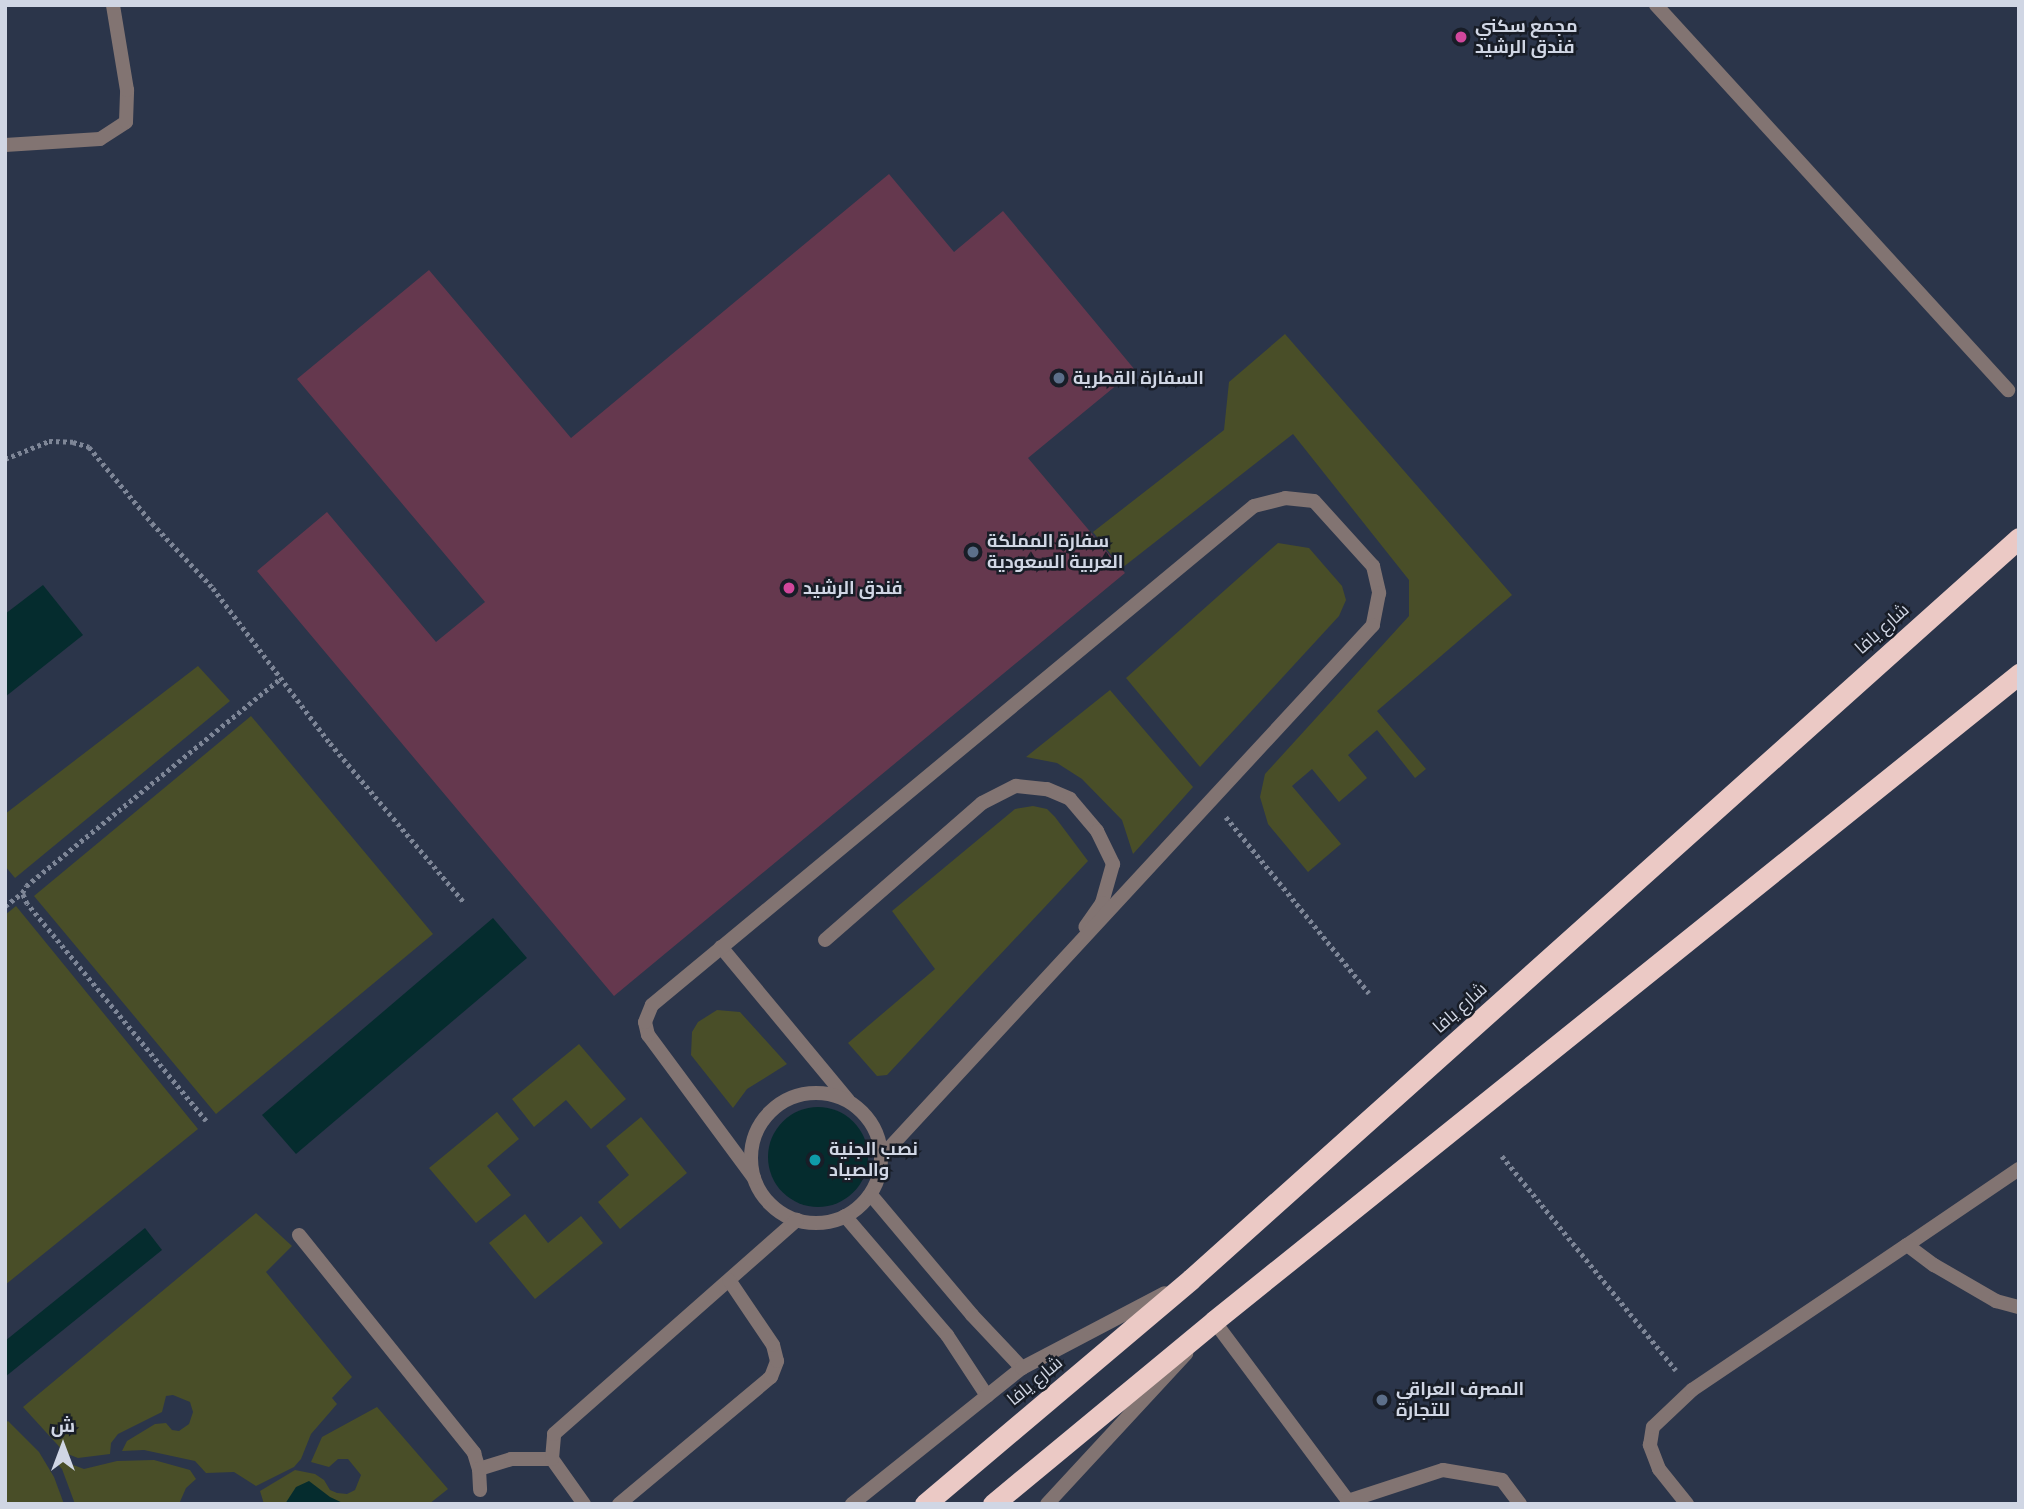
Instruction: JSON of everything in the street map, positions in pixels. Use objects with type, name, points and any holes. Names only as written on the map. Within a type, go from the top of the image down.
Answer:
[{"type":"highway","name":"شارع يافا","points":[[925,1504],[1191,1279],[2019,538]]},
{"type":"highway","points":[[993,1504],[1214,1321],[2019,674]]},
{"type":"street","points":[[5,145],[100,139],[126,121],[127,90],[113,5]]},
{"type":"street","points":[[1656,5],[2008,390]]},
{"type":"street","points":[[721,947],[849,1101],[866,1115],[878,1135],[882,1156],[879,1177],[871,1195],[845,1216],[821,1222],[797,1220],[778,1211],[763,1196],[754,1178],[648,1035],[645,1023],[652,1005],[721,947],[1254,506],[1285,498],[1314,501],[1373,566],[1379,593],[1373,625],[882,1156]]},
{"type":"street","points":[[825,940],[982,803],[1016,786],[1047,789],[1070,799],[1097,831],[1113,864],[1102,903],[1052,974]]},
{"type":"street","points":[[754,1178],[751,1156],[755,1133],[767,1115],[785,1101],[806,1093],[828,1094],[849,1101]]},
{"type":"street","points":[[1687,1504],[1659,1469],[1650,1445],[1653,1427],[1692,1390],[2019,1169]]},
{"type":"street","points":[[871,1195],[972,1315],[1022,1368]]},
{"type":"street","points":[[845,1216],[947,1335],[987,1396]]},
{"type":"street","points":[[584,1504],[552,1459],[554,1434],[797,1220]]},
{"type":"street","points":[[299,1235],[474,1453],[479,1469],[480,1490]]},
{"type":"street","points":[[1907,1245],[1934,1265],[1996,1301],[2019,1307]]},
{"type":"street","points":[[852,1504],[1022,1368],[1191,1279]]},
{"type":"street","points":[[619,1504],[771,1377],[777,1361],[773,1345],[729,1280]]},
{"type":"street","points":[[1047,1504],[1152,1395],[1214,1321],[1347,1503],[1443,1470],[1502,1480],[1520,1504]]},
{"type":"street","points":[[479,1469],[511,1459],[552,1459]]},
{"type":"path","points":[[5,459],[49,441],[73,442],[89,447],[152,523],[213,588],[330,743],[464,902]]},
{"type":"path","points":[[5,906],[281,678]]},
{"type":"path","points":[[1212,800],[1369,992]]},
{"type":"path","points":[[22,893],[27,904],[206,1121]]},
{"type":"path","points":[[1502,1156],[1692,1390]]},
{"type":"green space","points":[[1285,334],[1512,595],[1377,711],[1426,769],[1415,778],[1377,730],[1348,755],[1367,778],[1339,802],[1312,769],[1292,786],[1341,844],[1308,872],[1268,824],[1260,797],[1265,774],[1409,616],[1409,580],[1293,434],[1122,568],[1093,532],[1224,430],[1229,382]]},
{"type":"green space","points":[[1278,543],[1309,548],[1342,586],[1346,600],[1339,616],[1200,767],[1126,678]]},
{"type":"green space","points":[[198,666],[230,701],[15,878],[5,866],[5,814]]},
{"type":"green space","points":[[1110,690],[1193,787],[1133,854],[1122,820],[1082,779],[1057,763],[1026,757]]},
{"type":"green space","points":[[251,716],[433,934],[216,1114],[34,896]]},
{"type":"green space","points":[[1033,806],[1047,809],[1055,817],[1088,861],[887,1075],[877,1076],[848,1043],[935,969],[892,911],[1015,809]]},
{"type":"green space","points":[[16,906],[198,1129],[5,1285],[5,915]]},
{"type":"green space","points":[[717,1010],[740,1012],[787,1064],[747,1089],[733,1108],[691,1055],[692,1032],[698,1022]]},
{"type":"green space","points":[[579,1044],[626,1099],[591,1129],[566,1100],[534,1127],[512,1099]]},
{"type":"green space","points":[[497,1112],[519,1139],[487,1166],[511,1195],[476,1223],[429,1168]]},
{"type":"green space","points":[[641,1117],[687,1173],[620,1229],[598,1202],[629,1175],[606,1146]]},
{"type":"green space","points":[[256,1213],[292,1246],[266,1272],[352,1377],[332,1398],[337,1404],[311,1434],[301,1459],[294,1467],[256,1486],[234,1472],[206,1473],[195,1461],[144,1450],[122,1451],[127,1441],[155,1424],[166,1423],[172,1430],[179,1431],[189,1424],[193,1412],[190,1402],[173,1395],[166,1396],[162,1412],[118,1434],[111,1443],[110,1454],[78,1458],[65,1453],[23,1407]]},
{"type":"green space","points":[[525,1214],[548,1243],[581,1216],[603,1243],[535,1299],[489,1243]]},
{"type":"green space","points":[[377,1407],[448,1489],[429,1504],[264,1504],[260,1491],[295,1470],[315,1474],[324,1480],[330,1490],[337,1493],[347,1494],[355,1490],[361,1475],[348,1459],[338,1459],[329,1467],[311,1462],[322,1437]]},
{"type":"green space","points":[[8,1421],[39,1452],[54,1477],[64,1504],[5,1504],[5,1423]]},
{"type":"green space","points":[[57,1459],[84,1469],[117,1461],[154,1460],[190,1470],[196,1479],[186,1488],[179,1504],[75,1504],[62,1469],[55,1461]]},
{"type":"shaded area","points":[[43,585],[83,635],[5,697],[5,614]]},
{"type":"shaded area","points":[[493,918],[527,958],[296,1154],[262,1115]]},
{"type":"shaded area","points":[[818,1107],[837,1111],[853,1122],[864,1138],[868,1157],[864,1176],[853,1192],[837,1203],[818,1207],[799,1203],[783,1192],[772,1176],[768,1157],[772,1138],[783,1122],[799,1111]]},
{"type":"shaded area","points":[[145,1228],[162,1250],[5,1377],[5,1341]]},
{"type":"shaded area","points":[[309,1481],[330,1497],[345,1504],[285,1504],[296,1487]]},
{"type":"building","name":"فندق الرشيد","points":[[889,174],[954,252],[1003,211],[1135,370],[1028,458],[1125,573],[614,996],[257,571],[327,512],[436,642],[485,602],[297,379],[429,270],[571,438]]},
{"type":"place","name":"مجمع سكني فندق الرشيد","points":[[1461,37]]},
{"type":"place","name":"السفارة القطرية","points":[[1059,378]]},
{"type":"place","name":"سفارة المملكة العربية السعودية","points":[[973,552]]},
{"type":"place","name":"فندق الرشيد","points":[[789,588]]},
{"type":"place","name":"نصب الجنية والصياد","points":[[815,1160]]},
{"type":"place","name":"المصرف العراقي للتجارة","points":[[1382,1400]]}]
